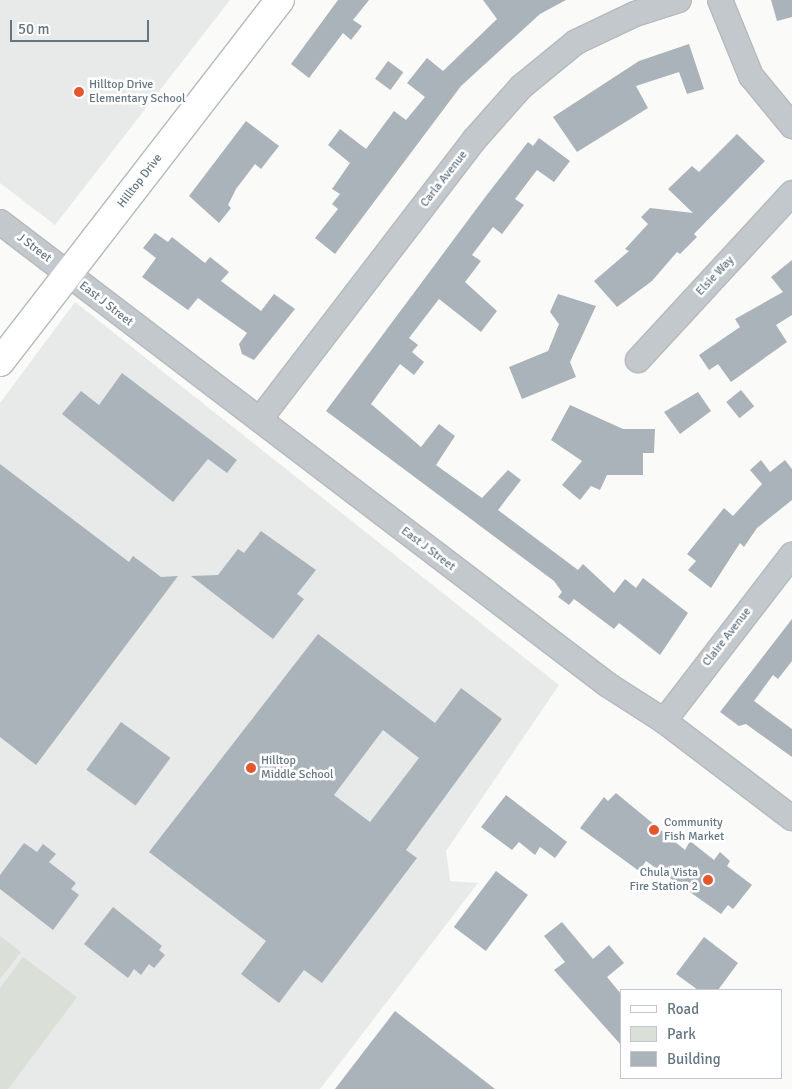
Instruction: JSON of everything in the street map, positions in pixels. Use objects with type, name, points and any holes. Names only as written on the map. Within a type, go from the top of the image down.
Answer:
[{"type":"main road","name":"Hilltop Drive","points":[[0,362],[280,0]]},
{"type":"street","name":"Carla Avenue","points":[[260,419],[474,140],[521,87],[576,42],[635,14],[679,0]]},
{"type":"street","points":[[720,0],[751,76],[792,126]]},
{"type":"street","name":"Elsie Way","points":[[638,360],[792,192]]},
{"type":"street","name":"J Street","points":[[0,222],[68,274]]},
{"type":"street","name":"East J Street","points":[[68,274],[608,685],[664,721],[792,818]]},
{"type":"street","name":"Claire Avenue","points":[[664,721],[792,555]]},
{"type":"shaded area","name":"Hilltop Drive Elementary School","points":[[0,0],[230,0],[55,225],[0,183]]},
{"type":"shaded area","name":"Hilltop Middle School","points":[[75,302],[559,685],[446,851],[450,881],[478,883],[320,1089],[0,1089],[0,403]]},
{"type":"green space","points":[[0,936],[21,952],[0,979]]},
{"type":"green space","points":[[23,957],[77,997],[8,1089],[0,1089],[0,988]]},
{"type":"building","points":[[338,0],[369,0],[353,20],[362,26],[351,40],[343,33],[309,78],[291,64]]},
{"type":"building","points":[[483,0],[566,0],[540,14],[461,86],[335,254],[315,238],[338,209],[332,204],[340,194],[332,189],[350,163],[328,145],[340,129],[366,149],[394,111],[406,120],[425,97],[407,83],[427,58],[443,71],[497,19]]},
{"type":"building","points":[[771,0],[792,0],[792,17],[777,21]]},
{"type":"building","points":[[689,44],[704,89],[687,94],[679,72],[636,86],[648,108],[577,152],[553,117],[639,61]]},
{"type":"building","points":[[388,61],[403,72],[390,90],[375,79]]},
{"type":"building","points":[[246,121],[279,146],[261,169],[255,164],[236,189],[228,205],[231,208],[219,223],[189,196]]},
{"type":"building","points":[[737,134],[765,161],[694,234],[697,237],[680,254],[677,252],[652,281],[617,307],[594,281],[629,251],[625,249],[648,224],[641,217],[650,208],[693,213],[668,189],[692,166],[699,172]]},
{"type":"building","points":[[539,138],[570,161],[554,182],[537,170],[515,199],[524,205],[502,234],[493,227],[472,255],[481,261],[465,282],[497,311],[481,332],[439,299],[409,338],[418,345],[412,352],[424,362],[414,375],[400,364],[371,404],[421,447],[439,424],[455,436],[436,465],[482,498],[508,470],[521,480],[498,510],[578,570],[583,564],[614,593],[625,579],[636,588],[643,578],[688,613],[660,655],[619,623],[614,629],[574,599],[569,605],[558,597],[562,592],[554,581],[326,411],[528,142],[533,146]]},
{"type":"building","points":[[155,233],[168,242],[172,237],[205,263],[210,257],[229,272],[221,281],[261,311],[274,294],[295,309],[254,360],[242,354],[239,344],[247,333],[198,298],[188,310],[142,277],[156,258],[143,248]]},
{"type":"building","points":[[792,260],[792,315],[776,325],[787,342],[731,382],[718,364],[709,370],[699,355],[740,327],[735,319],[783,292],[771,277]]},
{"type":"building","points":[[558,294],[596,306],[570,362],[576,377],[522,399],[509,367],[548,351],[559,324],[550,312]]},
{"type":"building","points":[[122,373],[237,460],[227,473],[208,459],[173,502],[62,414],[81,391],[99,405]]},
{"type":"building","points":[[741,390],[754,406],[739,418],[726,402]]},
{"type":"building","points":[[698,392],[711,411],[680,434],[664,412]]},
{"type":"building","points":[[570,405],[623,429],[655,429],[654,453],[643,453],[643,475],[607,475],[600,490],[591,486],[580,500],[562,485],[582,461],[551,440]]},
{"type":"building","points":[[761,460],[770,472],[785,460],[792,469],[792,500],[757,528],[744,547],[740,543],[711,588],[688,570],[696,561],[687,554],[724,508],[733,516],[762,484],[750,470]]},
{"type":"building","points":[[0,464],[129,562],[133,556],[161,577],[178,576],[36,765],[0,737]]},
{"type":"building","points":[[261,531],[316,570],[297,594],[304,599],[273,639],[191,576],[218,575],[238,549],[244,553]]},
{"type":"building","points":[[792,619],[792,661],[778,679],[773,675],[754,701],[792,729],[792,757],[746,724],[739,726],[720,712]]},
{"type":"building","points":[[318,634],[435,723],[461,688],[502,719],[406,850],[417,858],[322,983],[304,970],[279,1003],[241,974],[266,941],[149,852]],"holes":[[[383,730],[419,758],[370,822],[334,795]]]},
{"type":"building","points":[[121,722],[170,758],[136,806],[86,770]]},
{"type":"building","points":[[616,793],[685,850],[690,841],[714,860],[720,852],[730,861],[727,866],[752,885],[733,909],[728,905],[721,914],[646,861],[639,871],[580,828],[604,797],[608,801]]},
{"type":"building","points":[[506,795],[567,842],[555,858],[540,847],[535,855],[519,842],[512,850],[481,827]]},
{"type":"building","points":[[24,843],[37,852],[43,844],[56,854],[49,862],[76,883],[71,889],[79,895],[53,930],[0,889],[0,875]]},
{"type":"building","points":[[496,871],[528,895],[486,951],[454,927]]},
{"type":"building","points":[[113,907],[162,946],[159,950],[165,955],[154,968],[149,964],[141,975],[134,969],[128,978],[84,944]]},
{"type":"building","points":[[562,922],[593,959],[609,945],[624,963],[607,977],[620,993],[620,1044],[554,970],[565,962],[544,936]]},
{"type":"building","points":[[704,937],[738,963],[719,989],[697,989],[676,974]]},
{"type":"building","points":[[395,1011],[495,1089],[335,1089]]},
{"type":"place","name":"Hilltop Drive Elementary School","points":[[79,92]]},
{"type":"place","name":"Hilltop Middle School","points":[[251,768]]},
{"type":"place","name":"Community Fish Market","points":[[654,830]]},
{"type":"place","name":"Chula Vista Fire Station 2","points":[[708,880]]}]
